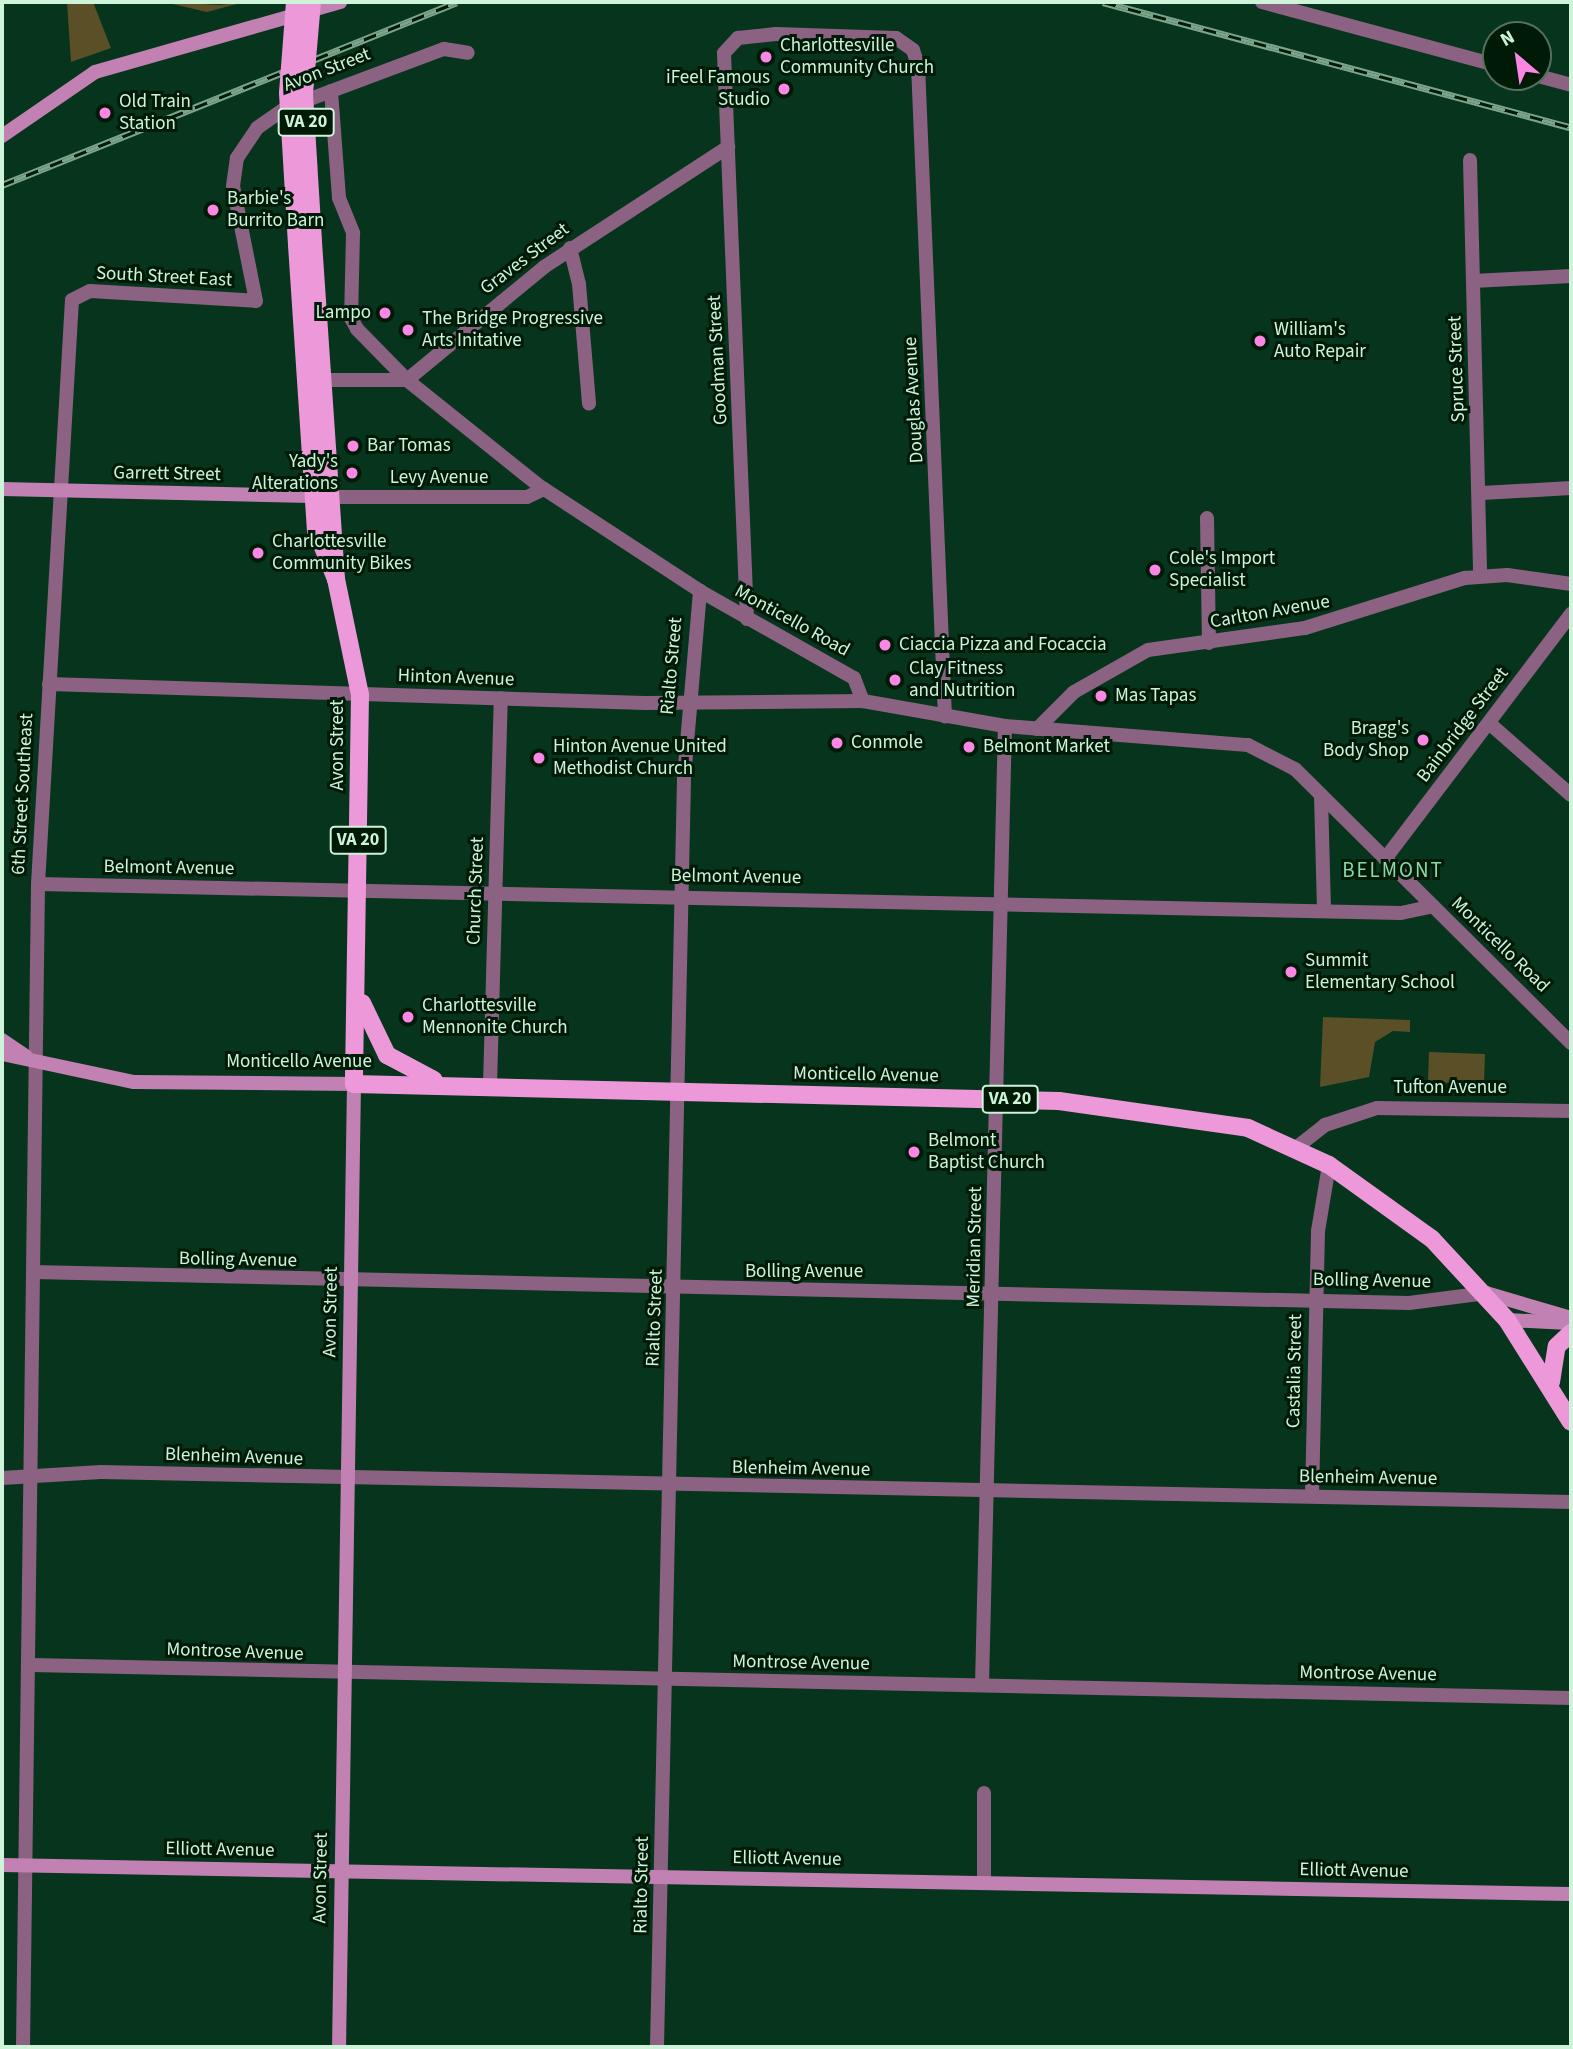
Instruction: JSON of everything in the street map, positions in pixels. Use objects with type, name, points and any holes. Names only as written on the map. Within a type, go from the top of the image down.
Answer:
[{"type":"main road","name":"VA 20","points":[[295,2],[288,93],[305,244]]},
{"type":"main road","name":"VA 20","points":[[305,244],[304,94],[312,2]]},
{"type":"main road","name":"Avon Street","points":[[305,244],[322,380],[323,496]]},
{"type":"main road","name":"Avon Street","points":[[305,244],[303,381],[336,579],[360,695],[355,1084]]},
{"type":"main road","name":"VA 20","points":[[357,984],[368,1025],[387,1055],[444,1084]]},
{"type":"main road","name":"Monticello Avenue","points":[[355,1084],[490,1085],[680,1093],[998,1099],[1204,1119],[1297,1147],[1402,1214],[1486,1293],[1551,1385],[1571,1422]]},
{"type":"main road","points":[[1551,1385],[1551,1361],[1571,1333]]},
{"type":"street","points":[[2,136],[95,72],[340,2]]},
{"type":"street","points":[[1262,2],[1482,61]]},
{"type":"street","name":"Douglas Avenue","points":[[726,99],[727,46],[776,34],[896,38],[914,52],[919,83],[945,716]]},
{"type":"street","name":"Avon Street","points":[[256,301],[234,206],[237,158],[271,117],[444,48],[468,53]]},
{"type":"street","points":[[1552,80],[1571,85]]},
{"type":"street","name":"Monticello Road","points":[[331,91],[339,198],[353,233],[351,317],[407,380],[544,489],[700,591],[854,678],[863,701],[1006,726],[1248,746],[1282,758],[1571,1044]]},
{"type":"street","name":"Goodman Street","points":[[726,99],[747,619]]},
{"type":"street","name":"Graves Street","points":[[407,380],[570,248],[728,148]]},
{"type":"street","name":"Spruce Street","points":[[1470,160],[1482,493],[1480,576]]},
{"type":"street","points":[[570,248],[579,284],[589,404]]},
{"type":"street","points":[[1473,281],[1571,276]]},
{"type":"street","name":"South Street East","points":[[72,300],[90,291],[256,301]]},
{"type":"street","name":"6th Street Southeast","points":[[23,2047],[31,1665],[30,1476],[38,884],[72,300]]},
{"type":"street","points":[[303,381],[407,380]]},
{"type":"street","points":[[1482,493],[1571,488]]},
{"type":"street","name":"Garrett Street","points":[[2,489],[323,496]]},
{"type":"street","name":"Levy Avenue","points":[[323,496],[527,497],[544,489]]},
{"type":"street","points":[[1207,518],[1209,643]]},
{"type":"street","name":"Carlton Avenue","points":[[1037,729],[1074,692],[1127,658],[1305,628],[1436,584],[1480,576],[1571,584]]},
{"type":"street","name":"Rialto Street","points":[[657,2047],[687,702],[700,591]]},
{"type":"street","name":"Bainbridge Street","points":[[1385,859],[1571,614]]},
{"type":"street","name":"Hinton Avenue","points":[[49,684],[360,695],[687,702],[863,701]]},
{"type":"street","name":"Church Street","points":[[490,1085],[501,698]]},
{"type":"street","points":[[1489,723],[1571,794]]},
{"type":"street","name":"Meridian Street","points":[[982,1685],[994,1293],[1006,726]]},
{"type":"street","points":[[1321,795],[1324,909]]},
{"type":"street","name":"Belmont Avenue","points":[[38,884],[1002,902],[1401,913],[1433,906]]},
{"type":"street","name":"Monticello Avenue","points":[[2,1040],[36,1062]]},
{"type":"street","name":"Monticello Avenue","points":[[2,1054],[134,1082],[355,1084]]},
{"type":"street","name":"Avon Street","points":[[339,2047],[355,1084]]},
{"type":"street","name":"Tufton Avenue","points":[[1297,1147],[1325,1125],[1377,1108],[1571,1111]]},
{"type":"street","name":"Castalia Street","points":[[1312,1496],[1320,1194],[1329,1165]]},
{"type":"street","name":"Bolling Avenue","points":[[33,1272],[675,1290],[1317,1298],[1409,1303],[1486,1293],[1571,1321]]},
{"type":"street","name":"Bolling Avenue","points":[[1507,1320],[1571,1321]]},
{"type":"street","name":"Blenheim Avenue","points":[[2,1478],[30,1476],[348,1480],[1571,1502]]},
{"type":"street","name":"Montrose Avenue","points":[[31,1665],[666,1681],[1571,1698]]},
{"type":"street","points":[[984,1793],[984,1882]]},
{"type":"street","name":"Elliott Avenue","points":[[2,1865],[1571,1894]]},
{"type":"shaded area","points":[[67,2],[93,2],[111,48],[71,62]]},
{"type":"shaded area","points":[[164,2],[220,5],[244,2],[207,12]]},
{"type":"shaded area","points":[[1323,1017],[1410,1020],[1410,1032],[1393,1031],[1375,1042],[1369,1077],[1320,1087]]},
{"type":"shaded area","points":[[1429,1052],[1485,1054],[1484,1084],[1428,1082]]},
{"type":"railway","points":[[2,185],[457,2]]},
{"type":"railway","points":[[1103,2],[1571,127]]},
{"type":"place","name":"Charlottesville Community Church","points":[[766,57]]},
{"type":"place","name":"iFeel Famous Studio","points":[[784,89]]},
{"type":"place","name":"Old Train Station","points":[[105,113]]},
{"type":"place","name":"Barbie's Burrito Barn","points":[[213,210]]},
{"type":"place","name":"Lampo","points":[[385,313]]},
{"type":"place","name":"The Bridge Progressive Arts Initative","points":[[408,330]]},
{"type":"place","name":"William's Auto Repair","points":[[1260,341]]},
{"type":"place","name":"Bar Tomas","points":[[353,446]]},
{"type":"place","name":"Yady's Alterations","points":[[352,473]]},
{"type":"place","name":"Charlottesville Community Bikes","points":[[258,553]]},
{"type":"place","name":"Cole's Import Specialist","points":[[1155,570]]},
{"type":"place","name":"Ciaccia Pizza and Focaccia","points":[[885,645]]},
{"type":"place","name":"Clay Fitness and Nutrition","points":[[895,680]]},
{"type":"place","name":"Mas Tapas","points":[[1101,696]]},
{"type":"place","name":"Bragg's Body Shop","points":[[1423,740]]},
{"type":"place","name":"Conmole","points":[[837,743]]},
{"type":"place","name":"Belmont Market","points":[[969,747]]},
{"type":"place","name":"Hinton Avenue United Methodist Church","points":[[539,758]]},
{"type":"place","name":"Summit Elementary School","points":[[1291,972]]},
{"type":"place","name":"Charlottesville Mennonite Church","points":[[408,1017]]},
{"type":"place","name":"Belmont Baptist Church","points":[[914,1152]]},
{"type":"district","name":"BELMONT","points":[[1393,870]]}]
